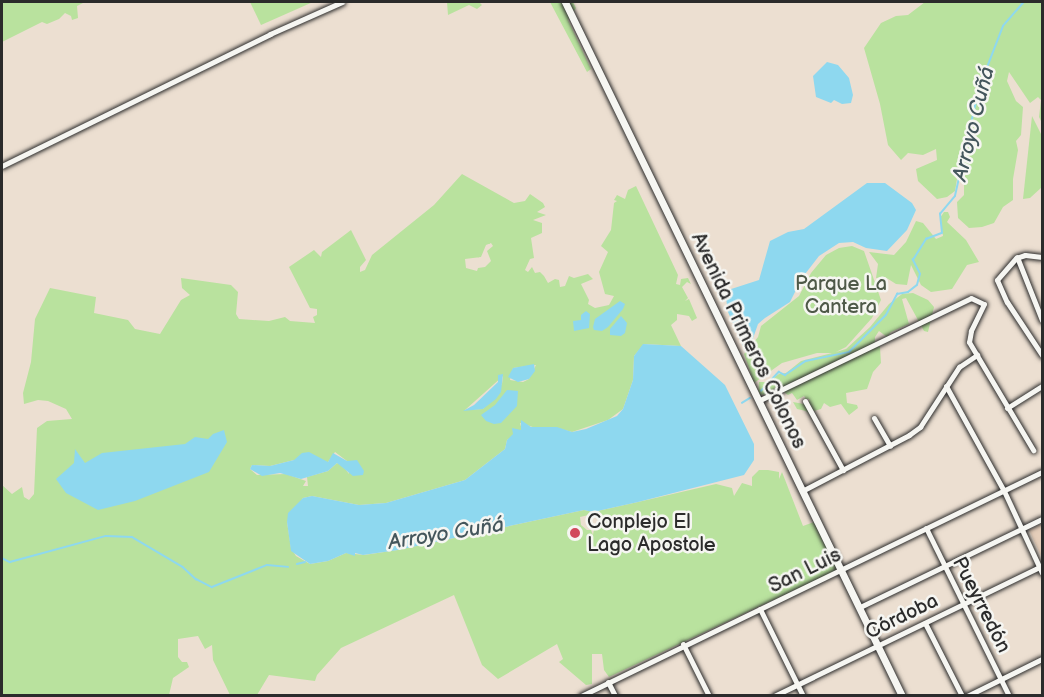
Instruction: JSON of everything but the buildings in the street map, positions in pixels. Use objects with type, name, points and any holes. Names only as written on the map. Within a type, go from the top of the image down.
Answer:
[{"type":"street","points":[[2,166],[270,34],[342,2]]},
{"type":"street","name":"Avenida Primeros Colonos","points":[[565,2],[902,696]]},
{"type":"street","points":[[1042,257],[1025,255],[1017,257],[1000,274],[998,285],[1042,354]]},
{"type":"street","points":[[1017,257],[1042,320]]},
{"type":"street","points":[[760,400],[971,298],[984,304],[971,331],[969,342],[1006,408],[1033,450]]},
{"type":"street","points":[[1042,344],[1042,354]]},
{"type":"street","points":[[802,491],[890,446],[920,427],[959,367],[977,356]]},
{"type":"street","points":[[946,386],[1004,491],[1042,569]]},
{"type":"street","points":[[1006,408],[1042,386]]},
{"type":"street","points":[[805,400],[843,470]]},
{"type":"street","points":[[874,418],[890,446]]},
{"type":"street","name":"San Luis","points":[[581,696],[683,644],[1042,472]]},
{"type":"street","points":[[860,607],[1042,519]]},
{"type":"street","name":"Pueyrredón","points":[[926,528],[1009,696]]},
{"type":"street","name":"Córdoba","points":[[774,696],[925,622],[1042,569]]},
{"type":"street","points":[[760,609],[804,696]]},
{"type":"street","points":[[925,622],[962,696]]},
{"type":"street","points":[[683,644],[709,696]]},
{"type":"street","points":[[967,696],[1042,659]]},
{"type":"street","points":[[608,682],[615,696]]},
{"type":"shaded area","points":[[1042,524],[1042,558],[1029,530]]},
{"type":"green space","points":[[2,2],[85,2],[77,6],[78,18],[72,20],[71,16],[65,13],[59,19],[47,24],[42,22],[2,42]]},
{"type":"green space","points":[[250,2],[313,2],[261,25]]},
{"type":"green space","points":[[447,2],[479,2],[482,5],[477,9],[469,5],[448,15]]},
{"type":"green space","points":[[550,2],[573,2],[576,8],[568,20],[591,69],[587,72]]},
{"type":"green space","points":[[925,2],[1042,2],[1042,123],[1039,117],[1041,100],[1038,97],[1030,103],[1009,72],[1007,81],[1016,101],[1023,107],[1021,135],[1016,141],[1018,150],[1013,179],[1013,200],[1003,207],[994,223],[982,227],[969,228],[958,218],[957,202],[964,195],[964,176],[958,173],[955,191],[947,197],[937,199],[918,181],[916,169],[937,160],[936,149],[923,155],[908,153],[901,160],[888,145],[880,104],[864,48],[881,23],[896,16],[908,15]]},
{"type":"green space","points":[[1032,116],[1042,136],[1042,187],[1030,198],[1023,199]]},
{"type":"green space","points":[[462,174],[514,203],[525,201],[530,194],[545,207],[537,212],[546,215],[533,220],[542,223],[542,233],[531,238],[534,258],[530,259],[525,270],[528,272],[532,267],[535,273],[540,272],[544,276],[548,283],[555,279],[559,280],[560,287],[565,286],[569,276],[574,278],[588,274],[593,279],[581,284],[589,300],[588,304],[595,308],[609,305],[614,296],[605,294],[599,272],[608,252],[601,246],[611,230],[614,203],[617,201],[614,200],[617,195],[625,199],[628,190],[636,186],[678,275],[676,284],[680,285],[681,279],[688,278],[691,284],[687,282],[682,287],[688,298],[685,301],[689,299],[697,318],[692,321],[689,316],[677,314],[677,320],[671,325],[681,346],[644,344],[634,356],[633,380],[623,409],[608,420],[572,432],[557,428],[536,428],[520,423],[522,430],[507,440],[505,449],[465,480],[386,503],[359,505],[312,496],[303,498],[287,522],[291,548],[296,556],[310,564],[328,561],[346,553],[364,555],[398,550],[584,510],[593,512],[716,484],[732,488],[734,496],[742,483],[752,486],[752,477],[759,470],[768,470],[779,472],[779,479],[782,472],[803,526],[814,522],[836,566],[835,571],[609,677],[604,670],[602,654],[592,654],[592,684],[586,685],[559,662],[563,659],[557,644],[498,679],[482,665],[454,595],[341,648],[317,675],[315,681],[269,675],[257,695],[230,695],[213,660],[212,645],[205,649],[198,636],[178,639],[178,657],[182,662],[187,662],[189,667],[173,678],[169,695],[2,696],[2,485],[12,494],[22,487],[24,497],[29,500],[34,494],[37,428],[47,421],[72,419],[66,409],[48,401],[38,400],[24,404],[23,393],[31,362],[35,319],[50,288],[96,297],[94,313],[128,320],[135,329],[160,334],[181,300],[190,295],[182,288],[181,278],[231,285],[238,292],[236,314],[239,319],[269,321],[285,317],[290,321],[315,323],[313,317],[317,315],[317,309],[310,308],[289,267],[314,250],[321,257],[322,252],[351,230],[366,260],[360,267],[360,272],[365,270],[372,255],[434,205]],"holes":[[[491,243],[493,246],[487,251],[491,261],[485,267],[478,268],[477,271],[466,268],[465,259],[481,257],[486,245]],[[536,365],[529,379],[523,382],[510,380],[513,368]],[[503,376],[502,384],[483,409],[465,410]],[[335,452],[347,461],[349,474],[343,466],[337,463],[328,471],[307,477],[308,486],[303,486],[306,481],[286,474],[257,475],[250,469],[252,465],[270,466],[294,460],[328,462]],[[597,513],[600,527],[594,529],[593,535],[591,530],[581,525],[580,517]]]},
{"type":"green space","points":[[944,212],[948,212],[950,217],[947,222],[966,240],[979,262],[967,265],[952,289],[931,292],[921,285],[911,265],[907,285],[896,284],[885,277],[876,278],[878,264],[869,252],[894,255],[906,242],[916,221],[923,223],[936,239],[943,236],[940,218]]},
{"type":"green space","name":"Parque La Cantera","points":[[852,246],[864,251],[881,300],[872,318],[846,347],[836,352],[846,349],[870,327],[889,304],[902,294],[913,293],[928,300],[934,307],[928,332],[924,331],[906,298],[902,299],[909,324],[891,332],[887,337],[879,331],[875,337],[875,343],[880,347],[881,363],[873,372],[867,389],[846,393],[847,403],[857,405],[858,408],[849,415],[841,404],[830,407],[824,403],[821,409],[814,411],[813,417],[806,411],[797,409],[793,402],[809,405],[809,399],[804,396],[797,400],[792,393],[788,395],[784,392],[785,389],[777,386],[769,394],[758,395],[759,382],[767,382],[779,374],[786,373],[801,361],[832,353],[817,353],[782,363],[754,383],[744,354],[758,337],[761,326],[799,296],[811,273],[826,255],[839,248]]},
{"type":"water","points":[[827,62],[838,65],[849,78],[853,95],[851,103],[842,104],[834,100],[831,103],[816,97],[813,76]]},
{"type":"water","points":[[867,183],[885,183],[912,203],[916,210],[907,230],[887,251],[866,248],[853,242],[839,243],[819,256],[802,278],[790,302],[758,324],[750,347],[743,346],[728,312],[725,291],[759,280],[770,241],[788,232],[804,229]]},
{"type":"water","points":[[620,301],[625,304],[623,309],[608,327],[602,331],[594,330],[595,319]]},
{"type":"water","points":[[586,311],[590,314],[589,328],[574,331],[573,321],[581,320],[581,315]]},
{"type":"water","points":[[621,316],[627,323],[625,333],[621,336],[610,335],[610,329]]},
{"type":"water","points":[[643,344],[681,346],[725,385],[754,444],[754,460],[744,475],[593,512],[584,510],[398,550],[363,555],[355,553],[355,556],[346,553],[328,561],[310,564],[291,551],[288,513],[303,498],[312,496],[359,505],[386,503],[465,480],[505,449],[507,440],[513,434],[512,428],[521,430],[521,420],[531,427],[557,427],[572,432],[586,429],[617,416],[623,409],[633,380],[634,356]]},
{"type":"water","points":[[534,364],[535,371],[529,379],[518,382],[508,377],[513,368]]},
{"type":"water","points":[[503,374],[501,392],[496,399],[483,409],[463,411],[474,405],[498,382],[498,375]]},
{"type":"water","points":[[507,390],[518,391],[517,406],[501,423],[494,424],[486,421],[481,415],[495,405]]},
{"type":"water","points":[[224,430],[227,442],[209,472],[135,501],[98,510],[66,493],[56,479],[74,463],[75,449],[85,463],[102,453],[185,444],[195,437],[208,439],[213,434]]},
{"type":"water","points":[[309,452],[328,462],[333,453],[347,461],[357,460],[364,471],[363,475],[353,476],[337,463],[328,471],[301,479],[280,473],[262,476],[250,469],[252,465],[270,466],[294,460],[302,453]]},
{"type":"waterway","name":"Arroyo Cuñá","points":[[761,391],[779,372],[785,375],[806,361],[849,352],[886,315],[897,294],[908,292],[917,285],[920,274],[913,260],[926,239],[942,233],[940,214],[955,196],[979,88],[1003,26],[1024,2]]},
{"type":"waterway","name":"Arroyo Cuñá","points":[[742,403],[750,398]]},
{"type":"waterway","name":"Arroyo Cuñá","points":[[2,558],[10,562],[106,536],[132,537],[212,587],[267,565],[288,567]]},
{"type":"waterway","name":"Arroyo Cuñá","points":[[297,564],[305,562]]},
{"type":"place","name":"Conplejo El Lago Apostole","points":[[575,533]]}]
